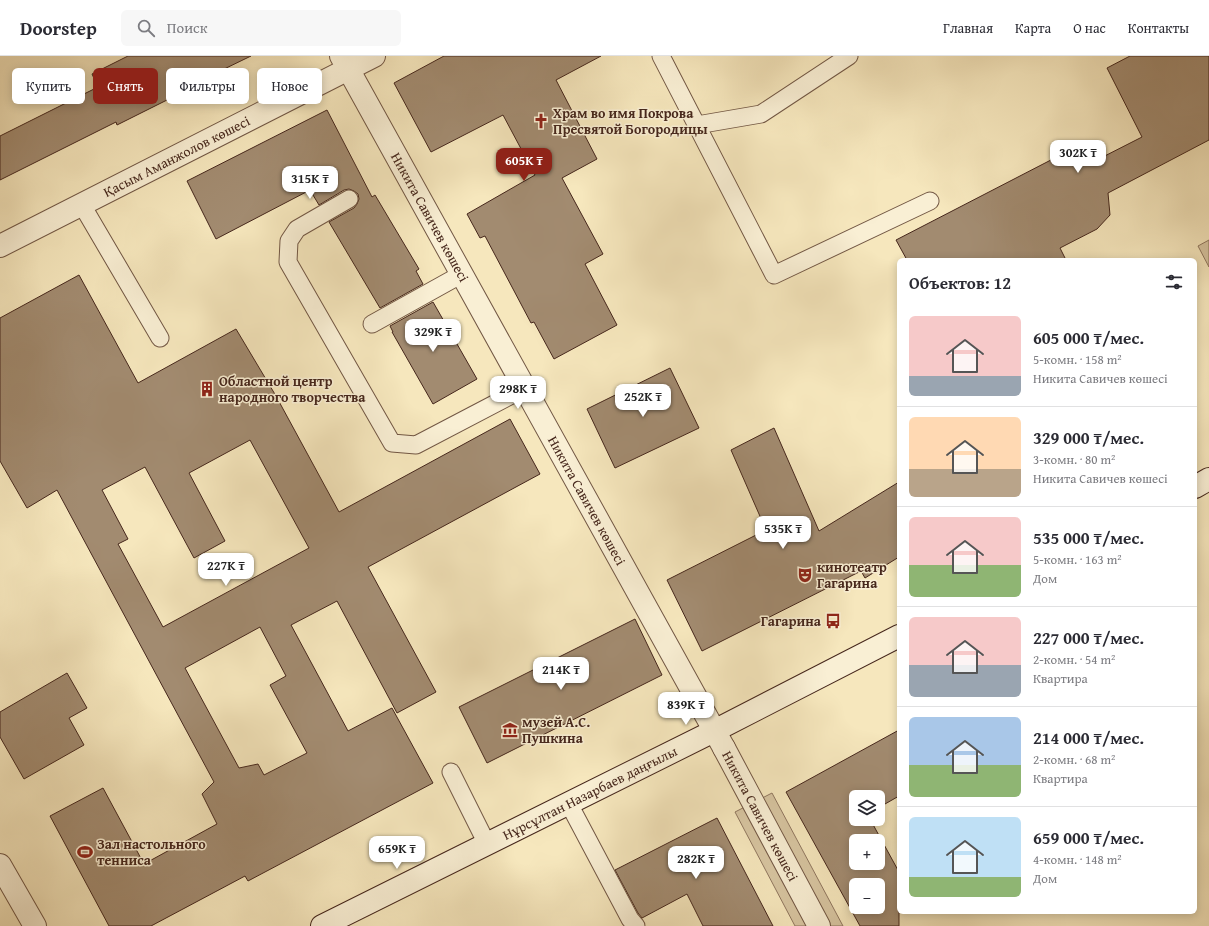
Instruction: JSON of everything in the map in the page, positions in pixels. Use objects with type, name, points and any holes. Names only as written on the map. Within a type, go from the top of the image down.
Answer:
[{"type":"street","name":"Қасым Аманжолов көшесі","points":[[0,246],[82,205],[344,63],[374,56]]},
{"type":"street","name":"Никита Савичев көшесі","points":[[344,63],[719,739],[819,926]]},
{"type":"street","points":[[1197,485],[1209,480]]},
{"type":"street","name":"Нұрсұлтан Назарбаев даңғылы","points":[[322,926],[568,804],[719,739],[897,637]]},
{"type":"street","points":[[3,877],[35,926]]},
{"type":"lane","points":[[661,56],[774,275],[930,201]]},
{"type":"lane","points":[[697,125],[761,114],[849,56]]},
{"type":"lane","points":[[348,199],[297,229],[289,240],[288,262],[392,443],[416,445],[525,388]]},
{"type":"lane","points":[[82,205],[160,338]]},
{"type":"lane","points":[[372,324],[462,274]]},
{"type":"lane","points":[[451,772],[487,844]]},
{"type":"lane","points":[[568,804],[630,919],[636,926]]},
{"type":"shaded area","points":[[1209,240],[1209,267],[1198,246]]},
{"type":"shaded area","points":[[772,793],[843,926],[795,926],[735,812]]},
{"type":"building","points":[[128,56],[251,56],[226,68],[166,68],[166,100],[117,125],[116,122],[0,180],[0,136],[64,104],[85,104],[85,94],[93,90],[93,104],[158,104],[158,68],[104,68]]},
{"type":"building","points":[[444,56],[601,56],[556,80],[597,159],[562,178],[603,254],[585,264],[617,325],[554,359],[534,322],[531,323],[485,236],[480,238],[467,214],[535,175],[503,115],[431,152],[394,83]]},
{"type":"building","points":[[1130,56],[1209,56],[1209,140],[1108,193],[1110,215],[1097,229],[1060,248],[1065,258],[906,258],[896,240],[1078,146],[1089,164],[1142,137],[1107,68]]},
{"type":"building","points":[[327,110],[372,197],[375,195],[419,269],[416,271],[423,284],[380,308],[329,222],[354,208],[359,199],[358,194],[354,191],[349,189],[344,190],[319,205],[310,190],[216,239],[187,181]]},
{"type":"building","points":[[79,275],[138,383],[236,329],[276,396],[339,512],[510,419],[540,474],[368,567],[436,692],[397,713],[337,601],[291,625],[348,731],[392,708],[433,783],[248,881],[245,876],[151,926],[109,926],[50,816],[103,788],[144,864],[217,824],[202,794],[214,782],[57,490],[27,508],[0,461],[0,318]],"holes":[[[250,440],[309,548],[163,627],[118,544],[128,539],[102,490],[145,467],[194,558],[225,541],[189,473]],[[260,627],[286,676],[270,685],[307,753],[264,775],[258,764],[239,768],[185,668]]]},
{"type":"building","points":[[433,302],[477,379],[433,404],[390,326]]},
{"type":"building","points":[[670,368],[699,428],[615,468],[587,409]]},
{"type":"building","points":[[774,428],[819,531],[897,483],[897,558],[865,578],[861,571],[702,651],[667,580],[766,530],[731,450]]},
{"type":"building","points":[[635,619],[662,675],[487,763],[459,707]]},
{"type":"building","points":[[67,673],[87,708],[69,718],[84,745],[24,779],[0,737],[0,712]]},
{"type":"building","points":[[897,731],[897,797],[885,804],[885,790],[849,790],[849,826],[874,826],[878,834],[849,834],[849,870],[885,870],[885,846],[897,868],[897,914],[899,914],[899,926],[860,926],[853,914],[885,914],[885,878],[849,878],[849,906],[786,792]]},
{"type":"building","points":[[717,818],[773,926],[703,926],[687,894],[642,918],[615,870]]},
{"type":"place","name":"Храм во имя Покрова Пресвятой Богородицы","points":[[541,121]]},
{"type":"place","name":"Областной центр народного творчества","points":[[207,389]]},
{"type":"place","name":"кинотеатр Гагарина","points":[[805,575]]},
{"type":"place","name":"Гагарина","points":[[833,621]]},
{"type":"place","name":"музей А.С. Пушкина","points":[[510,730]]},
{"type":"place","name":"Зал настольного тенниса","points":[[85,852]]}]
